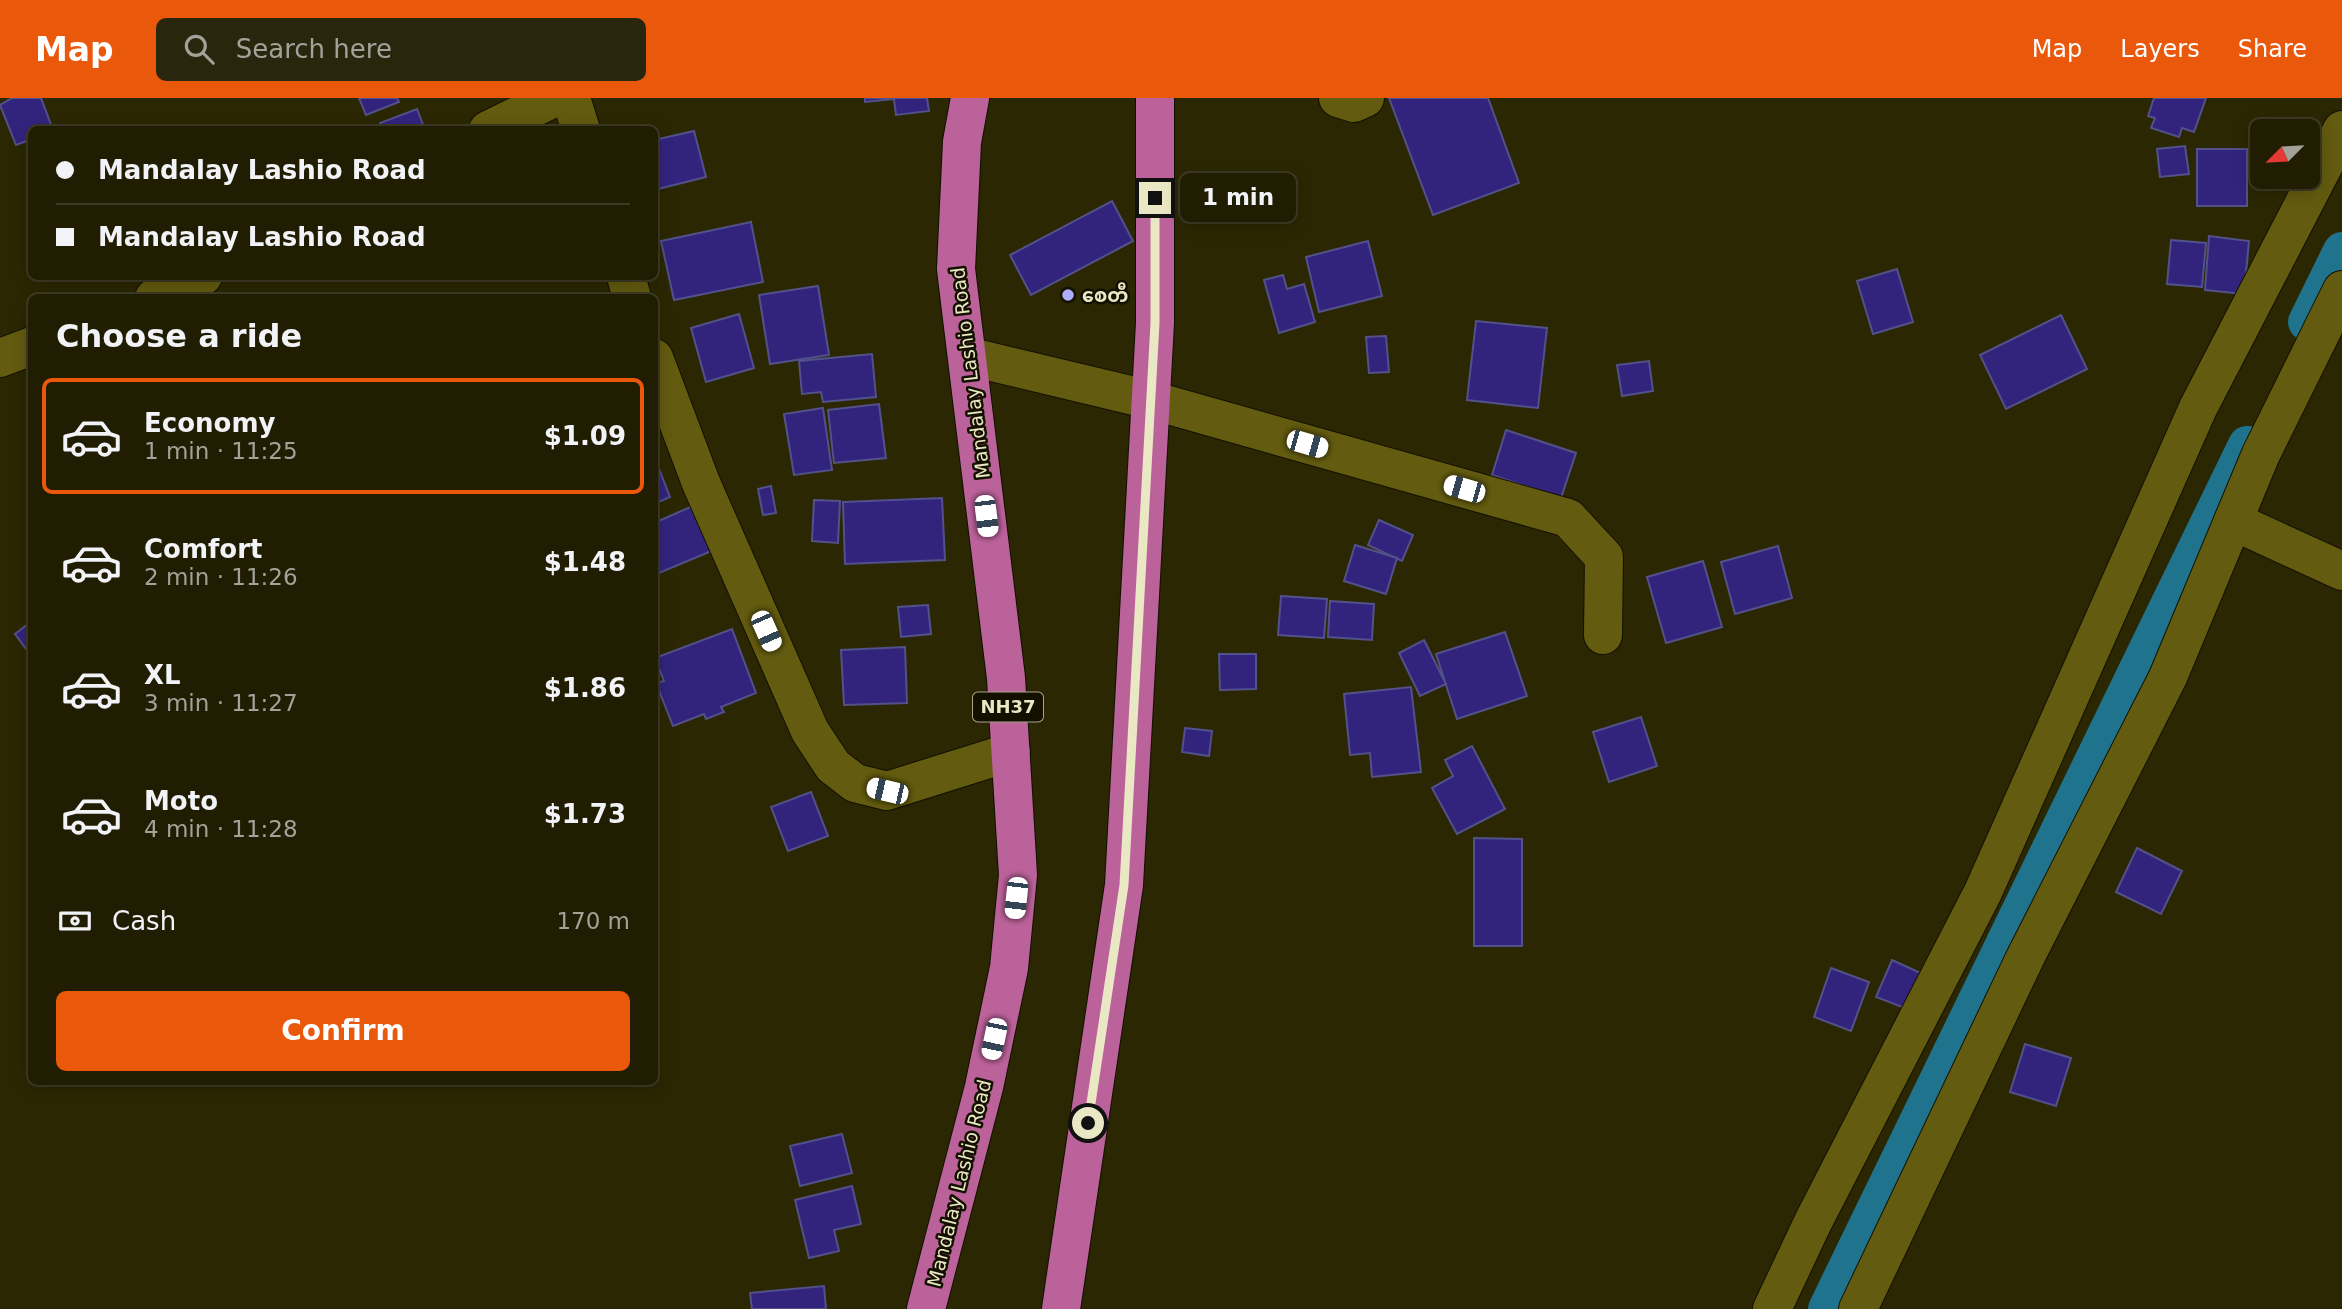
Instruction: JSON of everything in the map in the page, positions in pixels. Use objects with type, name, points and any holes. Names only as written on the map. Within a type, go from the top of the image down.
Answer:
[{"type":"highway","name":"Mandalay Lashio Road","points":[[926,1309],[984,1087],[1009,968],[1018,875],[1006,678],[956,269],[962,142],[970,98]]},
{"type":"highway","points":[[1061,1309],[1124,885],[1155,323],[1154,98]]},
{"type":"street","points":[[496,126],[554,98]]},
{"type":"street","points":[[571,98],[580,126]]},
{"type":"street","points":[[1338,98],[1354,103],[1365,98]]},
{"type":"street","points":[[1772,1309],[1813,1222],[1983,892],[2198,408],[2342,130]]},
{"type":"street","points":[[163,294],[194,280]]},
{"type":"street","points":[[1858,1309],[2025,958],[2168,677],[2260,454],[2342,290]]},
{"type":"street","points":[[0,358],[28,348]]},
{"type":"street","points":[[967,356],[1151,400],[1568,518],[1604,557],[1603,635]]},
{"type":"street","points":[[658,369],[701,483],[810,730],[833,766],[855,783],[887,791],[1011,752]]},
{"type":"street","points":[[2232,521],[2342,571]]},
{"type":"building","points":[[12,98],[41,98],[52,126],[28,126],[28,140],[16,145],[0,105]]},
{"type":"building","points":[[359,98],[397,98],[399,102],[366,115]]},
{"type":"building","points":[[865,98],[927,98],[929,111],[896,115],[894,99],[865,102]]},
{"type":"building","points":[[1389,98],[1488,98],[1519,183],[1433,215]]},
{"type":"building","points":[[2154,98],[2206,98],[2194,132],[2182,128],[2179,137],[2151,128],[2155,118],[2148,116]]},
{"type":"building","points":[[417,109],[423,126],[381,126],[380,123]]},
{"type":"building","points":[[694,131],[706,177],[658,189],[658,139]]},
{"type":"building","points":[[2185,146],[2189,174],[2160,177],[2157,149]]},
{"type":"building","points":[[2197,149],[2247,149],[2247,206],[2197,206]]},
{"type":"building","points":[[1112,201],[1133,241],[1031,295],[1010,255]]},
{"type":"building","points":[[751,222],[763,282],[674,300],[661,241]]},
{"type":"building","points":[[2209,236],[2249,241],[2244,294],[2205,290]]},
{"type":"building","points":[[2171,240],[2206,243],[2202,287],[2167,284]]},
{"type":"building","points":[[1368,241],[1382,296],[1319,312],[1306,257]]},
{"type":"building","points":[[1897,269],[1913,322],[1873,334],[1857,281]]},
{"type":"building","points":[[1283,275],[1287,289],[1304,284],[1315,322],[1279,333],[1264,280]]},
{"type":"building","points":[[818,286],[829,355],[770,364],[759,295]]},
{"type":"building","points":[[739,314],[754,368],[706,382],[691,328]]},
{"type":"building","points":[[2061,315],[2087,369],[2006,409],[1980,355]]},
{"type":"building","points":[[1476,321],[1547,328],[1538,408],[1467,400]]},
{"type":"building","points":[[1386,336],[1389,372],[1369,373],[1366,337]]},
{"type":"building","points":[[872,354],[876,397],[823,402],[821,392],[802,394],[799,361]]},
{"type":"building","points":[[1649,361],[1653,391],[1622,396],[1617,365]]},
{"type":"building","points":[[879,404],[886,458],[834,463],[828,410]]},
{"type":"building","points":[[823,408],[832,470],[794,475],[784,414]]},
{"type":"building","points":[[1506,430],[1576,453],[1561,498],[1492,475]]},
{"type":"building","points":[[658,466],[670,497],[658,502]]},
{"type":"building","points":[[771,486],[776,513],[763,515],[758,489]]},
{"type":"building","points":[[942,498],[945,560],[845,564],[843,502]]},
{"type":"building","points":[[814,500],[840,501],[838,543],[812,541]]},
{"type":"building","points":[[695,505],[714,550],[659,573],[658,521]]},
{"type":"building","points":[[1379,520],[1413,535],[1402,561],[1368,545]]},
{"type":"building","points":[[1355,545],[1397,558],[1386,594],[1344,581]]},
{"type":"building","points":[[1778,546],[1792,598],[1735,614],[1721,562]]},
{"type":"building","points":[[1703,561],[1722,627],[1666,643],[1647,577]]},
{"type":"building","points":[[1281,596],[1327,599],[1324,638],[1278,635]]},
{"type":"building","points":[[1330,601],[1374,604],[1372,640],[1328,637]]},
{"type":"building","points":[[928,605],[931,634],[901,637],[898,607]]},
{"type":"building","points":[[28,624],[28,652],[15,634]]},
{"type":"building","points":[[732,629],[756,693],[721,707],[724,712],[706,719],[704,714],[673,726],[658,688],[658,682],[664,681],[658,666],[658,657]]},
{"type":"building","points":[[1505,632],[1527,696],[1457,719],[1436,654]]},
{"type":"building","points":[[1424,640],[1446,684],[1420,696],[1399,653]]},
{"type":"building","points":[[905,647],[907,703],[844,705],[841,650]]},
{"type":"building","points":[[1219,654],[1256,654],[1256,689],[1220,690]]},
{"type":"building","points":[[1411,687],[1421,772],[1372,777],[1370,753],[1350,755],[1344,694]]},
{"type":"building","points":[[1641,717],[1657,766],[1609,782],[1593,732]]},
{"type":"building","points":[[1185,728],[1212,731],[1209,756],[1182,752]]},
{"type":"building","points":[[1472,746],[1505,809],[1457,834],[1432,788],[1453,776],[1445,760]]},
{"type":"building","points":[[811,792],[828,836],[788,851],[771,807]]},
{"type":"building","points":[[1474,838],[1522,839],[1522,946],[1474,946]]},
{"type":"building","points":[[2137,848],[2182,871],[2161,914],[2116,892]]},
{"type":"building","points":[[1892,960],[1925,975],[1910,1010],[1876,997]]},
{"type":"building","points":[[1831,968],[1869,982],[1851,1031],[1814,1017]]},
{"type":"building","points":[[2025,1044],[2071,1058],[2056,1106],[2010,1092]]},
{"type":"building","points":[[842,1134],[852,1173],[800,1186],[790,1146]]},
{"type":"building","points":[[852,1186],[861,1224],[834,1230],[839,1251],[809,1258],[795,1200]]},
{"type":"building","points":[[824,1286],[826,1309],[752,1309],[750,1293]]},
{"type":"waterway","points":[[2307,322],[2342,251]]},
{"type":"waterway","points":[[1827,1309],[2247,445]]},
{"type":"place","name":"စေတီ","points":[[1068,295]]},
{"type":"route","points":[[1088,1123],[1124,885],[1155,323],[1155,198]]}]
